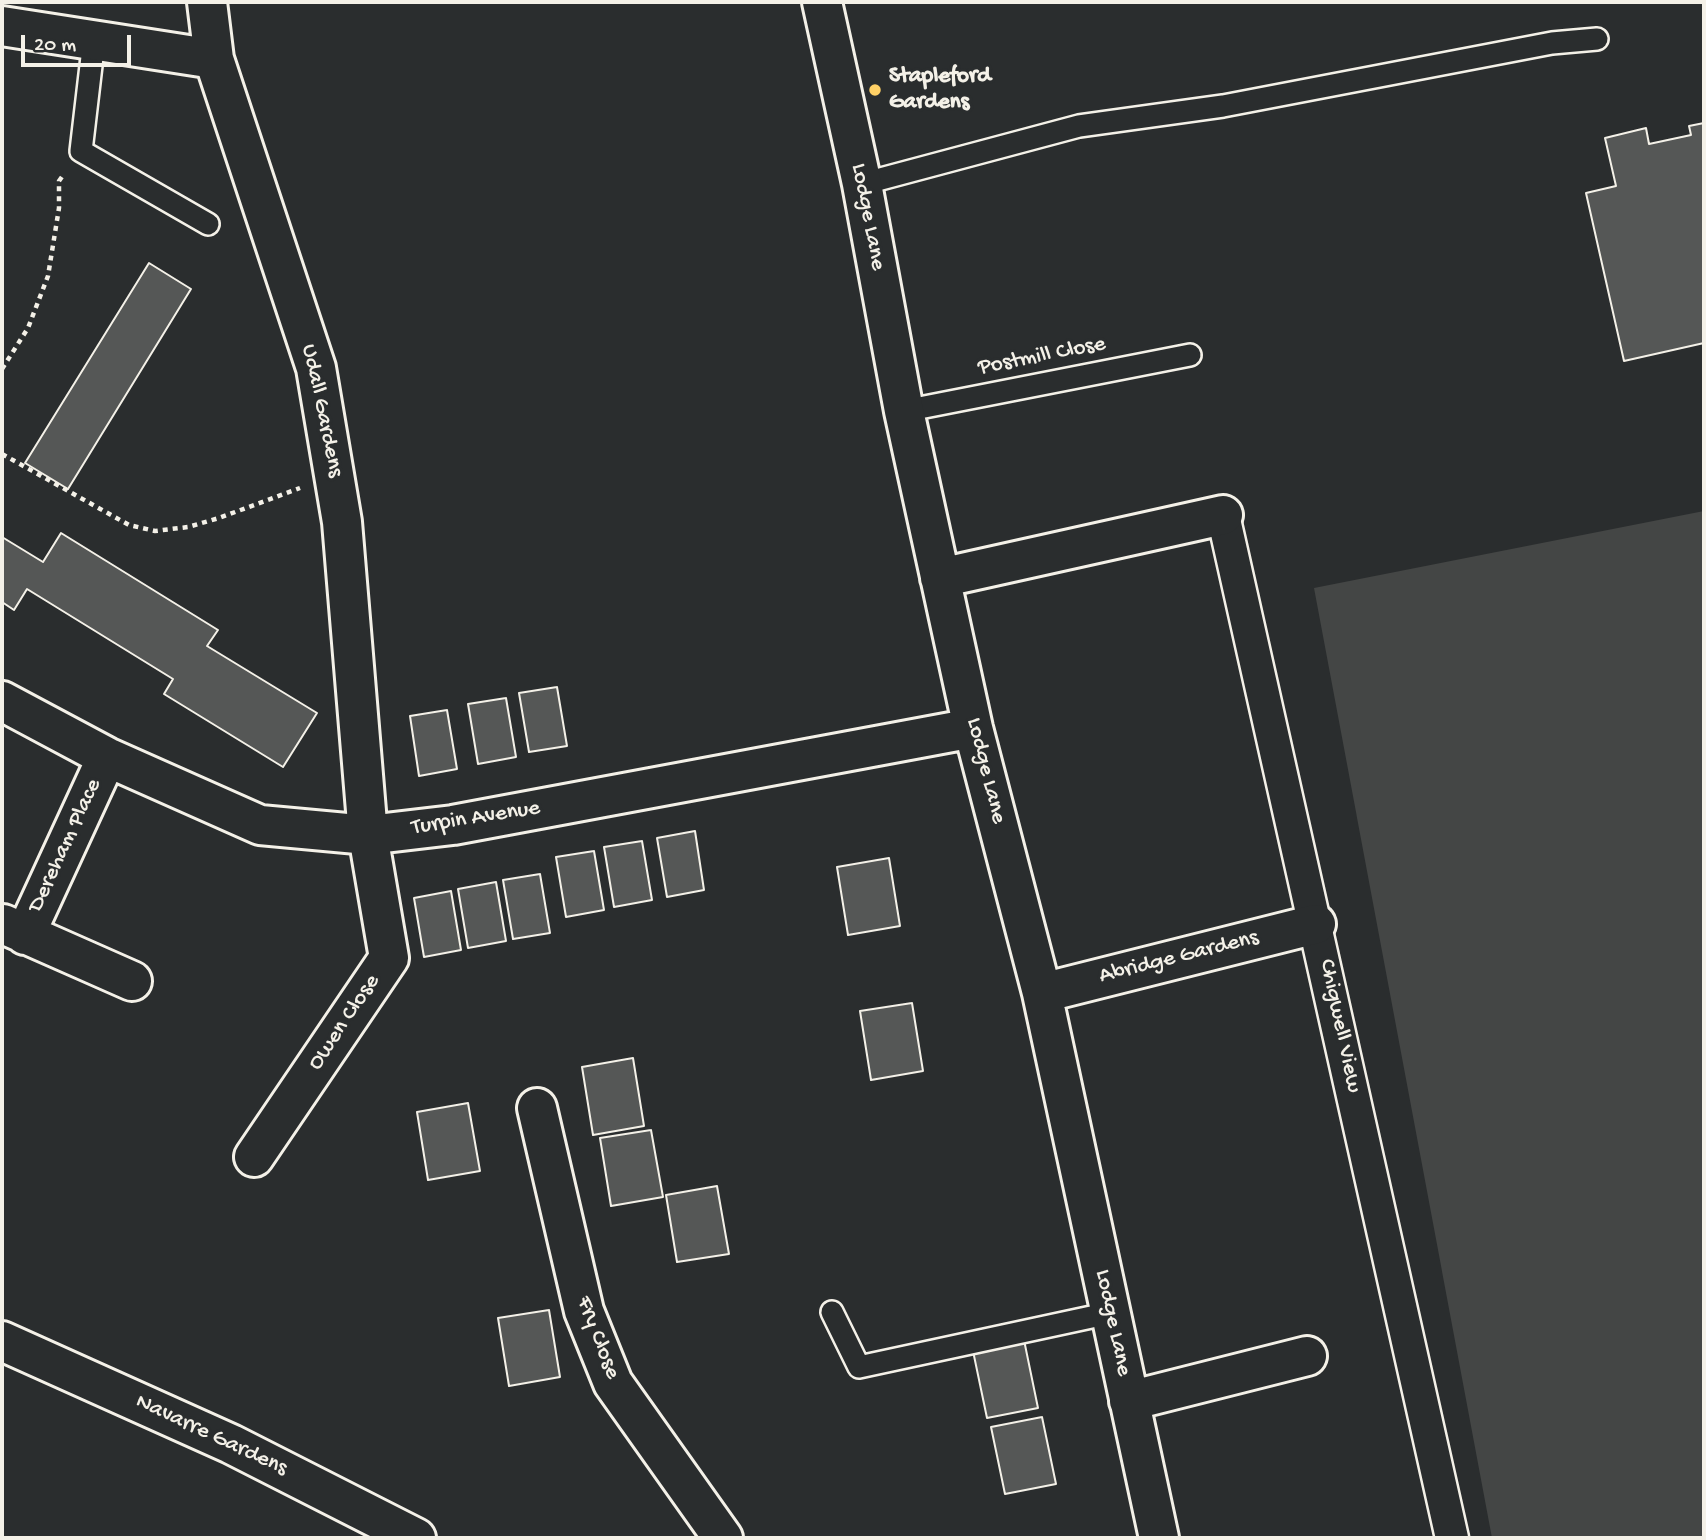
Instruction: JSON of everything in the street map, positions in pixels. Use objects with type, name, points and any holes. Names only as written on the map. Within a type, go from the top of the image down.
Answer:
[{"type":"street","name":"Udall Gardens","points":[[207,2],[214,59],[316,368],[342,522],[368,835]]},
{"type":"street","name":"Lodge Lane","points":[[822,2],[862,184],[904,411],[973,729],[1041,993],[1159,1538]]},
{"type":"street","points":[[2,26],[214,59]]},
{"type":"street","points":[[940,578],[1223,515]]},
{"type":"street","name":"Chigwell View","points":[[1223,515],[1452,1538]]},
{"type":"street","name":"Turpin Avenue","points":[[2,701],[107,757],[260,825],[368,835],[453,825],[973,729]]},
{"type":"street","name":"Dereham Place","points":[[107,757],[13,929],[132,981]]},
{"type":"street","name":"Owen Close","points":[[254,1157],[389,958],[368,835]]},
{"type":"street","name":"Abridge Gardens","points":[[1041,993],[1316,923]]},
{"type":"street","name":"Fry Close","points":[[537,1108],[583,1311],[613,1383],[723,1538]]},
{"type":"street","name":"Navarre Gardens","points":[[2,1341],[232,1444],[414,1537]]},
{"type":"street","points":[[1129,1401],[1307,1356]]},
{"type":"lane","points":[[862,184],[1079,126],[1223,106],[1552,43],[1597,39]]},
{"type":"lane","points":[[94,40],[81,151],[208,224]]},
{"type":"lane","name":"Postmill Close","points":[[904,411],[1190,355]]},
{"type":"lane","points":[[832,1311],[859,1367],[1110,1313]]},
{"type":"path","points":[[2,369],[28,328],[48,276],[60,208],[59,181],[81,151]]},
{"type":"path","points":[[2,454],[129,525],[155,531],[188,527],[219,518],[334,475]]},
{"type":"shaded area","points":[[1704,511],[1704,1538],[1492,1538],[1314,588]]},
{"type":"building","points":[[1704,123],[1704,343],[1624,361],[1586,193],[1616,186],[1605,138],[1646,128],[1649,144],[1691,135],[1689,126]]},
{"type":"building","points":[[149,263],[191,289],[68,489],[25,463]]},
{"type":"building","points":[[61,533],[218,630],[207,646],[317,713],[283,767],[164,694],[173,679],[27,589],[14,610],[2,602],[2,537],[43,562]]},
{"type":"building","points":[[557,687],[567,746],[529,752],[519,693]]},
{"type":"building","points":[[506,698],[516,757],[478,764],[468,704]]},
{"type":"building","points":[[447,710],[457,769],[419,776],[410,716]]},
{"type":"building","points":[[695,831],[704,890],[667,897],[657,838]]},
{"type":"building","points":[[642,841],[652,900],[614,907],[604,847]]},
{"type":"building","points":[[594,851],[604,910],[566,917],[556,857]]},
{"type":"building","points":[[889,858],[900,926],[848,935],[837,867]]},
{"type":"building","points":[[540,874],[550,933],[513,939],[503,880]]},
{"type":"building","points":[[496,882],[506,941],[468,948],[458,889]]},
{"type":"building","points":[[451,891],[461,950],[424,957],[414,898]]},
{"type":"building","points":[[912,1003],[923,1071],[871,1080],[860,1011]]},
{"type":"building","points":[[633,1058],[644,1126],[593,1135],[582,1067]]},
{"type":"building","points":[[468,1103],[480,1171],[428,1180],[417,1112]]},
{"type":"building","points":[[651,1130],[663,1197],[611,1206],[600,1138]]},
{"type":"building","points":[[717,1186],[729,1254],[677,1262],[666,1195]]},
{"type":"building","points":[[549,1310],[560,1377],[509,1386],[498,1318]]},
{"type":"building","points":[[1024,1340],[1038,1408],[987,1418],[973,1351]]},
{"type":"building","points":[[1042,1417],[1056,1484],[1005,1494],[991,1427]]},
{"type":"place","name":"Stapleford Gardens","points":[[875,90]]}]
